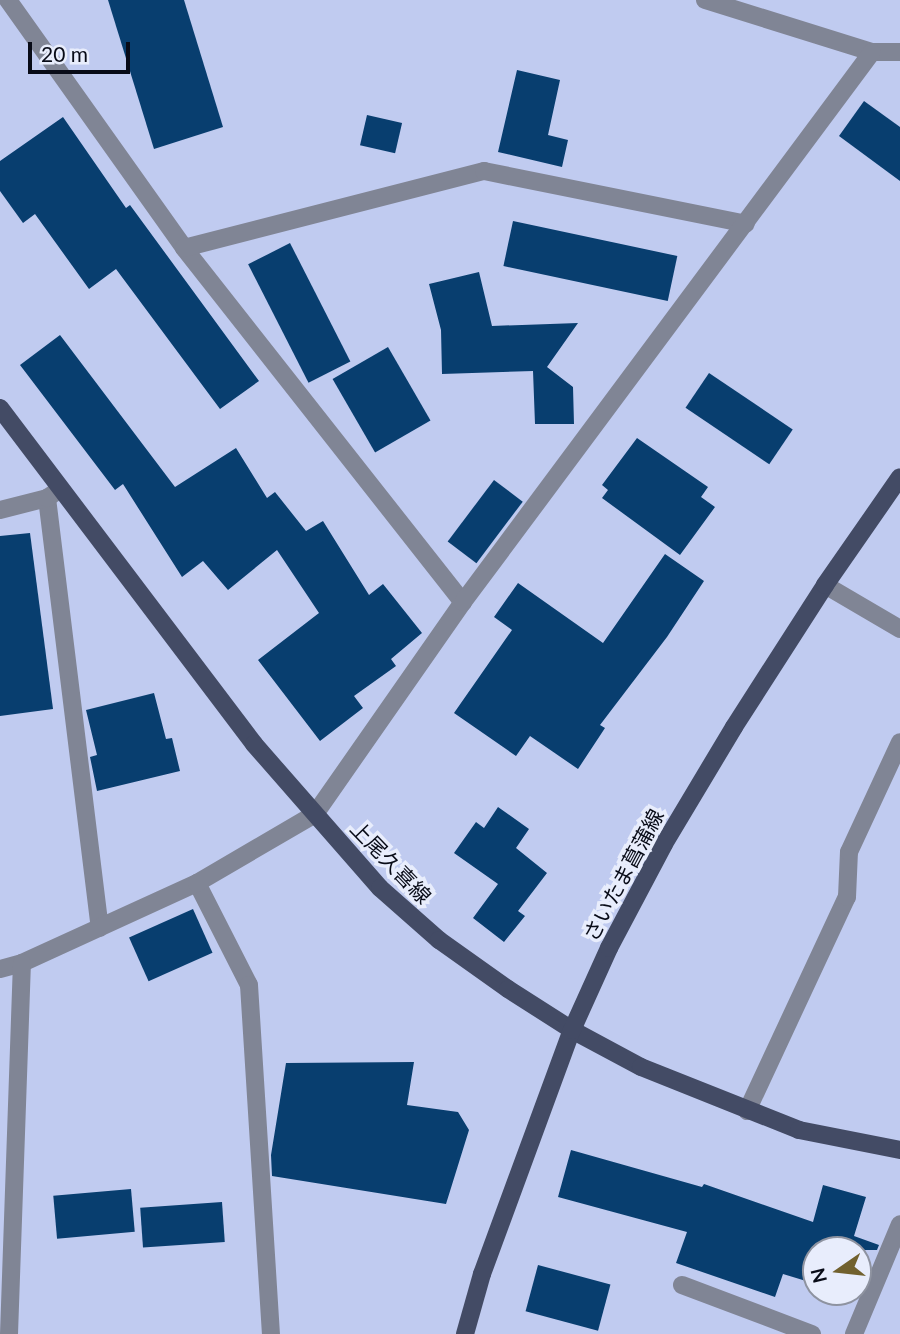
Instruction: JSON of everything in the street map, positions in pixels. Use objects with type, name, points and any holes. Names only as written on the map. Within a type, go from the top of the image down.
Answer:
[{"type":"main road","name":"上尾久喜線","points":[[0,408],[54,494],[314,814],[380,888],[439,940],[572,1030],[641,1067],[799,1130],[900,1150]]},
{"type":"main road","name":"さいたま菖蒲線","points":[[465,1334],[482,1274],[572,1030],[609,948],[664,844],[734,727],[825,585],[900,477]]},
{"type":"street","points":[[8,0],[184,248],[463,602]]},
{"type":"street","points":[[711,1],[872,52],[900,52]]},
{"type":"street","points":[[0,969],[22,963],[197,883],[314,814],[463,602],[872,52]]},
{"type":"street","points":[[184,248],[484,171],[746,224]]},
{"type":"street","points":[[0,510],[54,494],[100,928]]},
{"type":"street","points":[[825,585],[900,629]]},
{"type":"street","points":[[747,1111],[848,897],[849,852],[900,742]]},
{"type":"street","points":[[197,883],[249,985],[271,1334]]},
{"type":"street","points":[[9,1334],[22,963]]},
{"type":"street","points":[[854,1334],[900,1224]]},
{"type":"street","points":[[682,1285],[812,1334]]},
{"type":"building","points":[[108,0],[184,0],[223,127],[154,149]]},
{"type":"building","points":[[517,70],[560,80],[548,135],[568,140],[562,167],[498,152]]},
{"type":"building","points":[[864,101],[900,127],[900,181],[839,136]]},
{"type":"building","points":[[367,115],[402,123],[395,153],[360,145]]},
{"type":"building","points":[[63,117],[126,208],[130,205],[259,381],[220,409],[116,269],[89,289],[35,214],[23,223],[0,191],[0,161]]},
{"type":"building","points":[[513,221],[677,256],[668,301],[503,266]]},
{"type":"building","points":[[290,243],[350,362],[309,383],[248,264]]},
{"type":"building","points":[[479,272],[492,326],[578,323],[547,367],[573,387],[574,424],[535,424],[533,371],[442,374],[441,330],[429,284]]},
{"type":"building","points":[[60,335],[175,487],[236,448],[267,498],[275,492],[306,531],[323,521],[369,595],[383,584],[422,633],[391,659],[396,666],[354,696],[363,708],[320,741],[258,660],[319,613],[277,550],[228,590],[203,561],[182,577],[123,484],[115,490],[20,365]]},
{"type":"building","points":[[388,347],[430,421],[375,453],[333,379]]},
{"type":"building","points":[[709,373],[793,429],[769,464],[686,408]]},
{"type":"building","points":[[637,438],[708,487],[701,497],[715,507],[680,555],[602,498],[608,490],[602,485]]},
{"type":"building","points":[[494,480],[523,502],[476,563],[448,541]]},
{"type":"building","points":[[30,533],[53,709],[0,716],[0,536]]},
{"type":"building","points":[[665,554],[704,581],[667,637],[600,725],[605,728],[578,769],[530,736],[516,756],[454,713],[512,630],[494,617],[518,583],[603,643]]},
{"type":"building","points":[[154,693],[166,739],[172,738],[180,771],[97,791],[90,757],[97,755],[86,710]]},
{"type":"building","points":[[498,807],[529,829],[516,848],[547,873],[518,911],[525,916],[504,942],[473,918],[498,884],[454,853],[476,822],[484,828]]},
{"type":"building","points":[[193,909],[213,953],[149,981],[129,937]]},
{"type":"building","points":[[414,1062],[407,1105],[458,1112],[469,1130],[446,1204],[272,1176],[271,1155],[286,1063]]},
{"type":"building","points":[[571,1150],[702,1187],[704,1184],[813,1222],[823,1185],[866,1197],[854,1236],[802,1236],[802,1280],[783,1274],[775,1297],[676,1263],[687,1232],[558,1197]]},
{"type":"building","points":[[131,1189],[135,1232],[57,1239],[53,1196]]},
{"type":"building","points":[[222,1202],[225,1242],[143,1248],[140,1208]]},
{"type":"building","points":[[872,1242],[879,1245],[877,1250],[872,1250]]},
{"type":"building","points":[[538,1265],[610,1284],[598,1331],[526,1311]]}]
